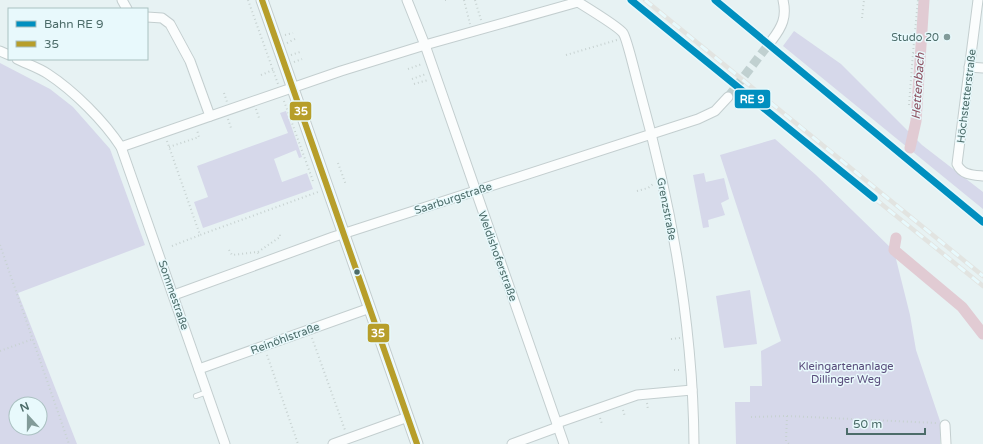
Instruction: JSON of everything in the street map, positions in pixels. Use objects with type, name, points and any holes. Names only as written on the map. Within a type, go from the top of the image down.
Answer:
[{"type":"street","points":[[262,0],[417,444]]},
{"type":"street","name":"Weldishoferstraße","points":[[407,0],[431,61],[564,444]]},
{"type":"street","points":[[772,40],[780,30],[785,19],[782,0]]},
{"type":"street","name":"Höchstetterstraße","points":[[978,0],[957,164],[966,174],[983,176]]},
{"type":"street","points":[[121,147],[280,90],[472,31],[578,2],[623,33],[625,38]]},
{"type":"street","points":[[148,17],[162,18],[170,24],[190,61],[210,116]]},
{"type":"street","name":"Grenzstraße","points":[[625,38],[651,133],[662,180],[682,296],[692,390],[694,444]]},
{"type":"street","name":"Sommestraße","points":[[19,60],[48,74],[67,88],[111,132],[121,147],[225,444]]},
{"type":"street","points":[[969,67],[983,68]]},
{"type":"street","name":"Saarburgstraße","points":[[174,295],[344,234],[708,115],[722,105],[728,97]]},
{"type":"street","name":"Reinöhlstraße","points":[[199,369],[370,308]]},
{"type":"street","points":[[512,444],[557,425],[637,395],[692,390]]},
{"type":"street","points":[[333,444],[408,417]]},
{"type":"street","points":[[945,426],[946,444]]},
{"type":"lane","points":[[196,396],[207,392]]},
{"type":"path","points":[[248,0],[319,199]]},
{"type":"path","points":[[464,0],[472,31]]},
{"type":"path","points":[[475,0],[484,28]]},
{"type":"path","points":[[862,18],[864,0]]},
{"type":"path","points":[[910,105],[918,0]]},
{"type":"path","points":[[566,55],[625,38]]},
{"type":"path","points":[[914,53],[926,54]]},
{"type":"path","points":[[408,69],[431,61]]},
{"type":"path","points":[[261,75],[286,66]]},
{"type":"path","points":[[412,79],[435,74]]},
{"type":"path","points":[[414,84],[435,74]]},
{"type":"path","points":[[169,147],[200,138],[194,121]]},
{"type":"path","points":[[164,132],[200,235]]},
{"type":"path","points":[[338,163],[346,185]]},
{"type":"path","points":[[637,191],[648,188],[651,184],[662,180]]},
{"type":"path","points":[[172,246],[329,189]]},
{"type":"path","points":[[229,250],[232,255],[258,252],[280,237],[280,232]]},
{"type":"path","points":[[0,245],[69,444]]},
{"type":"path","points":[[258,252],[262,263]]},
{"type":"path","points":[[309,329],[348,439]]},
{"type":"path","points":[[0,351],[33,339]]},
{"type":"path","points":[[263,346],[298,444]]},
{"type":"path","points":[[751,417],[787,416],[937,422],[937,430]]},
{"type":"path","points":[[787,416],[786,441],[789,444]]},
{"type":"green space","points":[[794,31],[841,64],[922,145],[983,192],[983,209],[783,46]]},
{"type":"green space","points":[[0,63],[50,89],[73,107],[110,149],[145,245],[18,293],[77,444],[0,444]]},
{"type":"green space","points":[[286,111],[302,157],[299,158],[296,150],[274,159],[282,182],[307,173],[313,189],[203,228],[194,202],[208,197],[197,166],[288,133],[280,113]]},
{"type":"green space","name":"Kleingartenanlage Dillinger Weg","points":[[775,139],[816,175],[894,251],[910,315],[916,350],[940,421],[940,444],[736,444],[735,402],[750,402],[750,386],[762,386],[761,351],[781,341],[720,155]]},
{"type":"green space","points":[[704,173],[706,182],[724,178],[729,199],[721,203],[725,215],[708,220],[709,227],[703,228],[693,175]]},
{"type":"green space","points":[[750,290],[757,344],[724,348],[716,296]]},
{"type":"waterway","name":"Hettenbach","points":[[910,148],[916,121],[924,0]]},
{"type":"waterway","name":"Hettenbach","points":[[896,238],[894,250],[962,307],[983,334]]},
{"type":"tunnel","points":[[728,97],[772,40]]},
{"type":"railway","points":[[645,0],[983,276]]},
{"type":"railway","points":[[874,198],[983,286]]},
{"type":"transit line","name":"35","points":[[262,0],[417,444]]},
{"type":"transit line","points":[[631,0],[874,198]]},
{"type":"transit line","points":[[715,0],[983,222]]},
{"type":"place","name":"Studo 20","points":[[947,37]]}]
